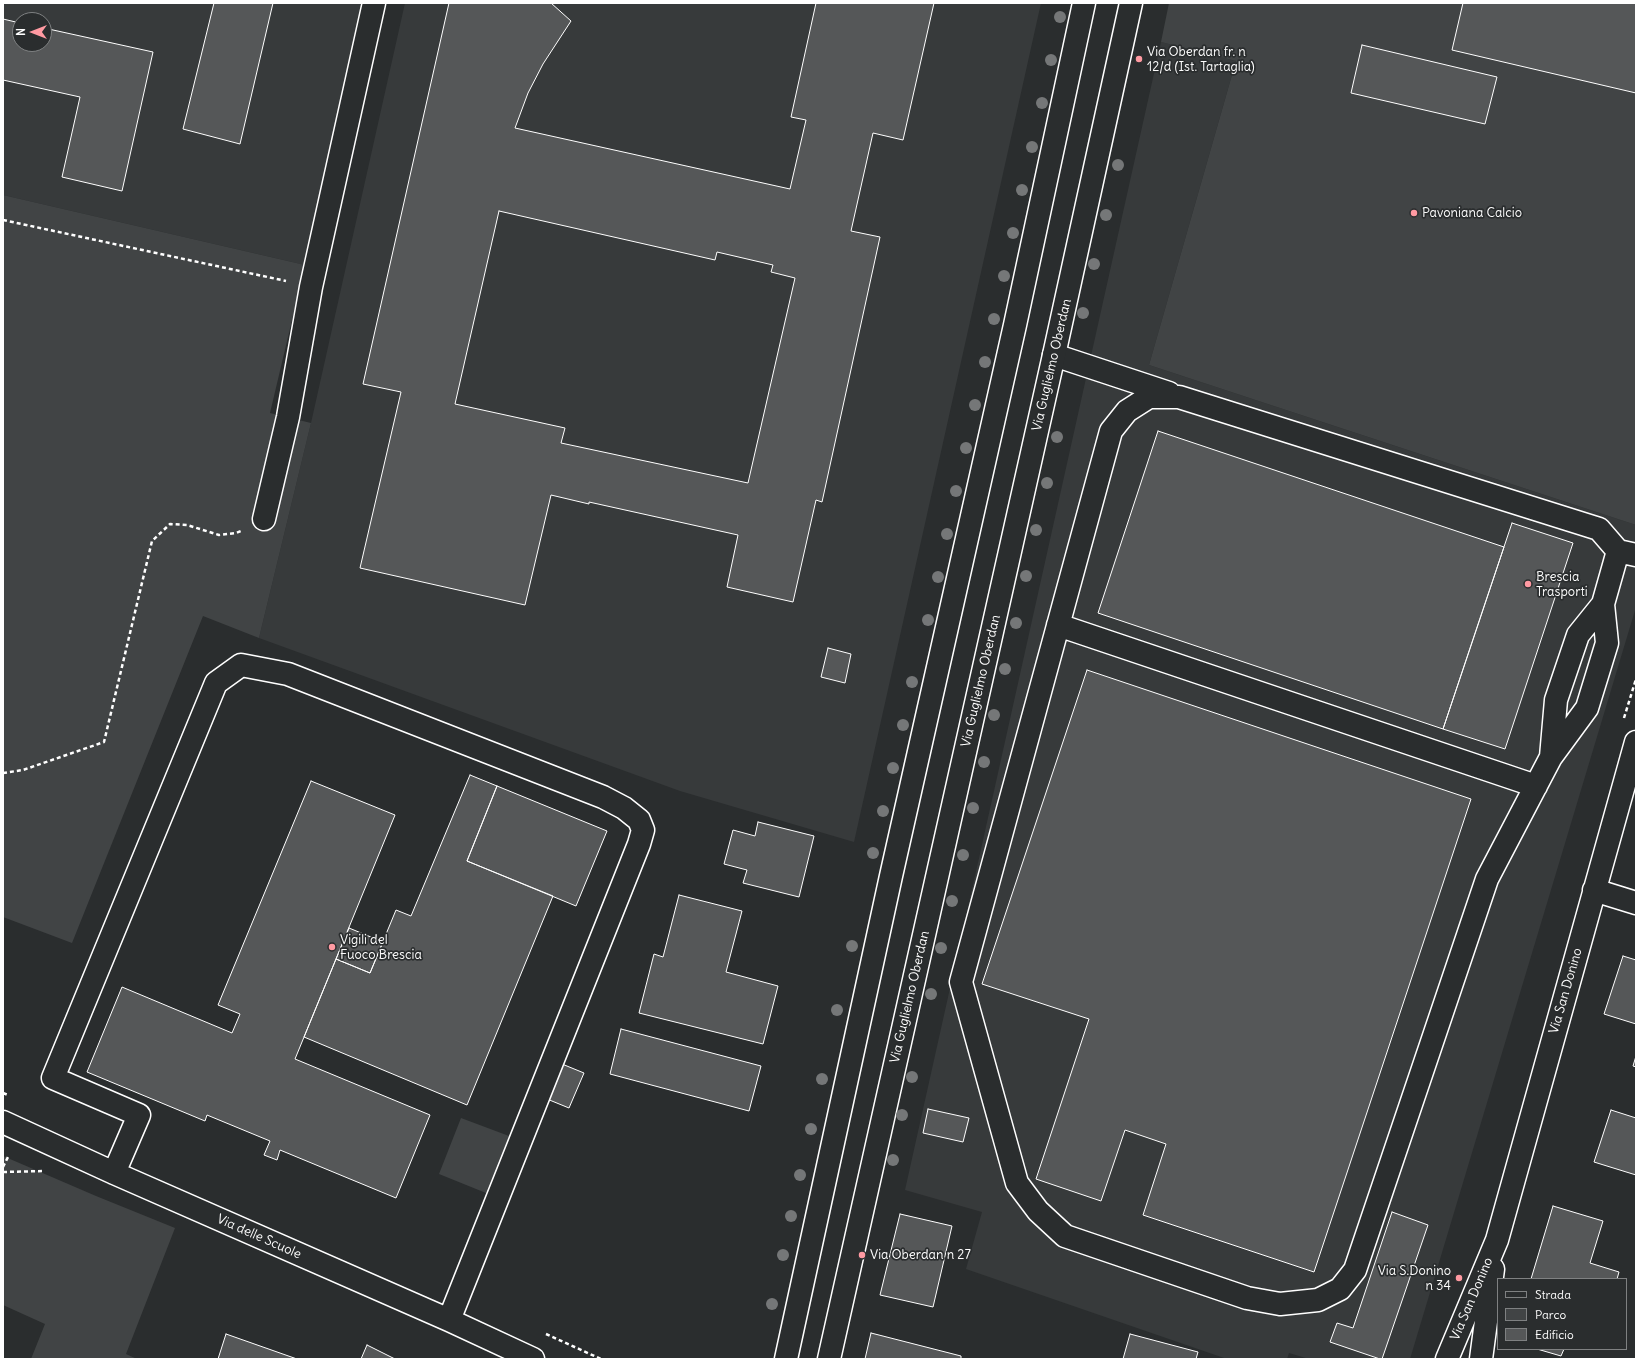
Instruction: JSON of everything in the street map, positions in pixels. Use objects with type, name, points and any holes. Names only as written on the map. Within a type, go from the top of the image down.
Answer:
[{"type":"main road","points":[[264,519],[288,417],[311,287],[374,3]]},
{"type":"main road","points":[[786,1359],[891,876],[1013,332],[1084,3]]},
{"type":"main road","name":"Via Guglielmo Oberdan","points":[[829,1359],[1054,355],[1131,3]]},
{"type":"main road","points":[[1054,355],[1179,397],[1599,529],[1627,553],[1603,604],[1578,635],[1556,700],[1550,757]]},
{"type":"main road","points":[[1179,397],[1149,397],[1127,411],[1111,431],[961,982],[1018,1183],[1038,1211],[1065,1236],[1247,1298],[1280,1304],[1318,1300],[1340,1289],[1355,1270],[1487,879],[1550,757],[1587,708],[1607,644],[1603,604]]},
{"type":"main road","points":[[1058,625],[1536,786]]},
{"type":"main road","points":[[114,1173],[139,1115],[53,1078],[216,683],[241,665],[288,674],[603,797],[624,808],[639,820],[643,830],[639,844],[449,1320]]},
{"type":"main road","name":"Via San Donino","points":[[1447,1359],[1497,1240],[1636,742]]},
{"type":"main road","points":[[1594,890],[1636,903]]},
{"type":"main road","name":"Via delle Scuole","points":[[3,1122],[114,1173],[449,1320],[520,1356]]},
{"type":"main road","name":"Via San Donino","points":[[1481,1359],[1497,1240]]},
{"type":"path","points":[[3,220],[293,283]]},
{"type":"path","points":[[3,774],[23,770],[104,742],[152,540],[170,524],[187,525],[219,535],[236,533],[250,528],[264,519]]},
{"type":"path","points":[[3,1167],[12,1148]]},
{"type":"path","points":[[3,1172],[51,1171]]},
{"type":"shaded area","points":[[3,3],[362,3],[305,265],[3,195]]},
{"type":"shaded area","points":[[405,3],[1041,3],[854,842],[680,791],[259,638],[311,423]]},
{"type":"shaded area","points":[[1161,42],[1236,61],[1149,365],[1636,525],[1636,607],[1410,1359],[1309,1359],[1289,1353],[1287,1359],[1227,1359],[966,1269],[982,1212],[905,1190]]},
{"type":"green space","name":"Pavoniana Calcio","points":[[1169,3],[1636,3],[1636,525],[1149,365],[1236,61],[1161,42]]},
{"type":"green space","points":[[3,195],[305,265],[270,413],[311,423],[259,638],[203,616],[72,943],[3,917]]},
{"type":"green space","points":[[461,1118],[509,1136],[486,1193],[439,1174]]},
{"type":"green space","points":[[3,1156],[175,1228],[126,1354],[137,1359],[31,1359],[45,1324],[3,1305]]},
{"type":"building","points":[[214,3],[273,3],[240,144],[183,129]]},
{"type":"building","points":[[449,3],[551,3],[571,21],[543,64],[528,93],[515,128],[790,189],[806,120],[791,117],[816,3],[934,3],[903,140],[873,133],[851,231],[880,237],[822,502],[816,500],[793,602],[727,587],[738,535],[551,495],[525,605],[360,568],[401,392],[363,384]],"holes":[[[499,211],[715,260],[717,252],[773,265],[771,272],[795,278],[748,483],[561,443],[565,428],[455,404]]]},
{"type":"building","points":[[1463,3],[1636,3],[1636,93],[1452,50]]},
{"type":"building","points":[[3,19],[12,21],[12,52],[52,52],[52,30],[153,52],[122,191],[62,177],[80,97],[3,80]]},
{"type":"building","points":[[1362,45],[1497,77],[1485,124],[1351,93]]},
{"type":"building","points":[[1158,431],[1504,547],[1443,729],[1098,613]]},
{"type":"building","points":[[1512,523],[1573,543],[1505,749],[1443,729]]},
{"type":"building","points":[[828,648],[851,654],[845,683],[821,677]]},
{"type":"building","points":[[1087,670],[1471,799],[1314,1272],[1143,1215],[1166,1144],[1125,1130],[1101,1201],[1036,1179],[1089,1019],[982,984]]},
{"type":"building","points":[[470,775],[497,786],[467,861],[553,896],[467,1105],[304,1037],[336,959],[370,973],[396,910],[411,916]]},
{"type":"building","points":[[311,781],[395,815],[295,1059],[430,1115],[396,1198],[280,1150],[277,1160],[264,1155],[270,1141],[207,1115],[205,1121],[87,1072],[122,987],[232,1033],[240,1014],[218,1005]]},
{"type":"building","points":[[497,786],[607,831],[576,906],[467,861]]},
{"type":"building","points":[[758,822],[814,836],[799,897],[743,883],[747,870],[724,864],[733,830],[755,836]]},
{"type":"building","points":[[679,895],[742,911],[726,972],[778,986],[763,1044],[639,1013],[654,954],[663,957]]},
{"type":"building","points":[[349,928],[383,942],[370,973],[336,959]]},
{"type":"building","points":[[1623,956],[1636,960],[1636,1024],[1604,1014]]},
{"type":"building","points":[[621,1029],[761,1066],[749,1111],[610,1074]]},
{"type":"building","points":[[1636,1056],[1636,1067],[1633,1066]]},
{"type":"building","points":[[562,1064],[584,1073],[569,1108],[547,1099]]},
{"type":"building","points":[[928,1109],[969,1118],[963,1142],[923,1133]]},
{"type":"building","points":[[1611,1110],[1636,1118],[1636,1175],[1594,1162]]},
{"type":"building","points":[[1553,1206],[1603,1221],[1590,1263],[1619,1272],[1617,1278],[1531,1278]]},
{"type":"building","points":[[1392,1212],[1428,1225],[1382,1359],[1380,1359],[1330,1342],[1337,1323],[1353,1328]]},
{"type":"building","points":[[900,1214],[952,1226],[933,1307],[880,1295]]},
{"type":"building","points":[[871,1333],[961,1356],[961,1359],[865,1359]]},
{"type":"building","points":[[226,1334],[297,1359],[218,1359]]},
{"type":"building","points":[[1130,1334],[1198,1352],[1196,1359],[1123,1359]]},
{"type":"building","points":[[367,1345],[395,1359],[361,1359]]},
{"type":"building","points":[[1540,1350],[1564,1350],[1561,1356]]},
{"type":"place","name":"Via Oberdan fr. n 12/d (Ist. Tartaglia)","points":[[1139,59]]},
{"type":"place","name":"Pavoniana Calcio","points":[[1414,213]]},
{"type":"place","name":"Brescia Trasporti","points":[[1528,584]]},
{"type":"place","name":"Vigili del Fuoco Brescia","points":[[332,947]]},
{"type":"place","name":"Via Oberdan n 27","points":[[862,1255]]},
{"type":"place","name":"Via S.Donino n 34","points":[[1459,1278]]}]
